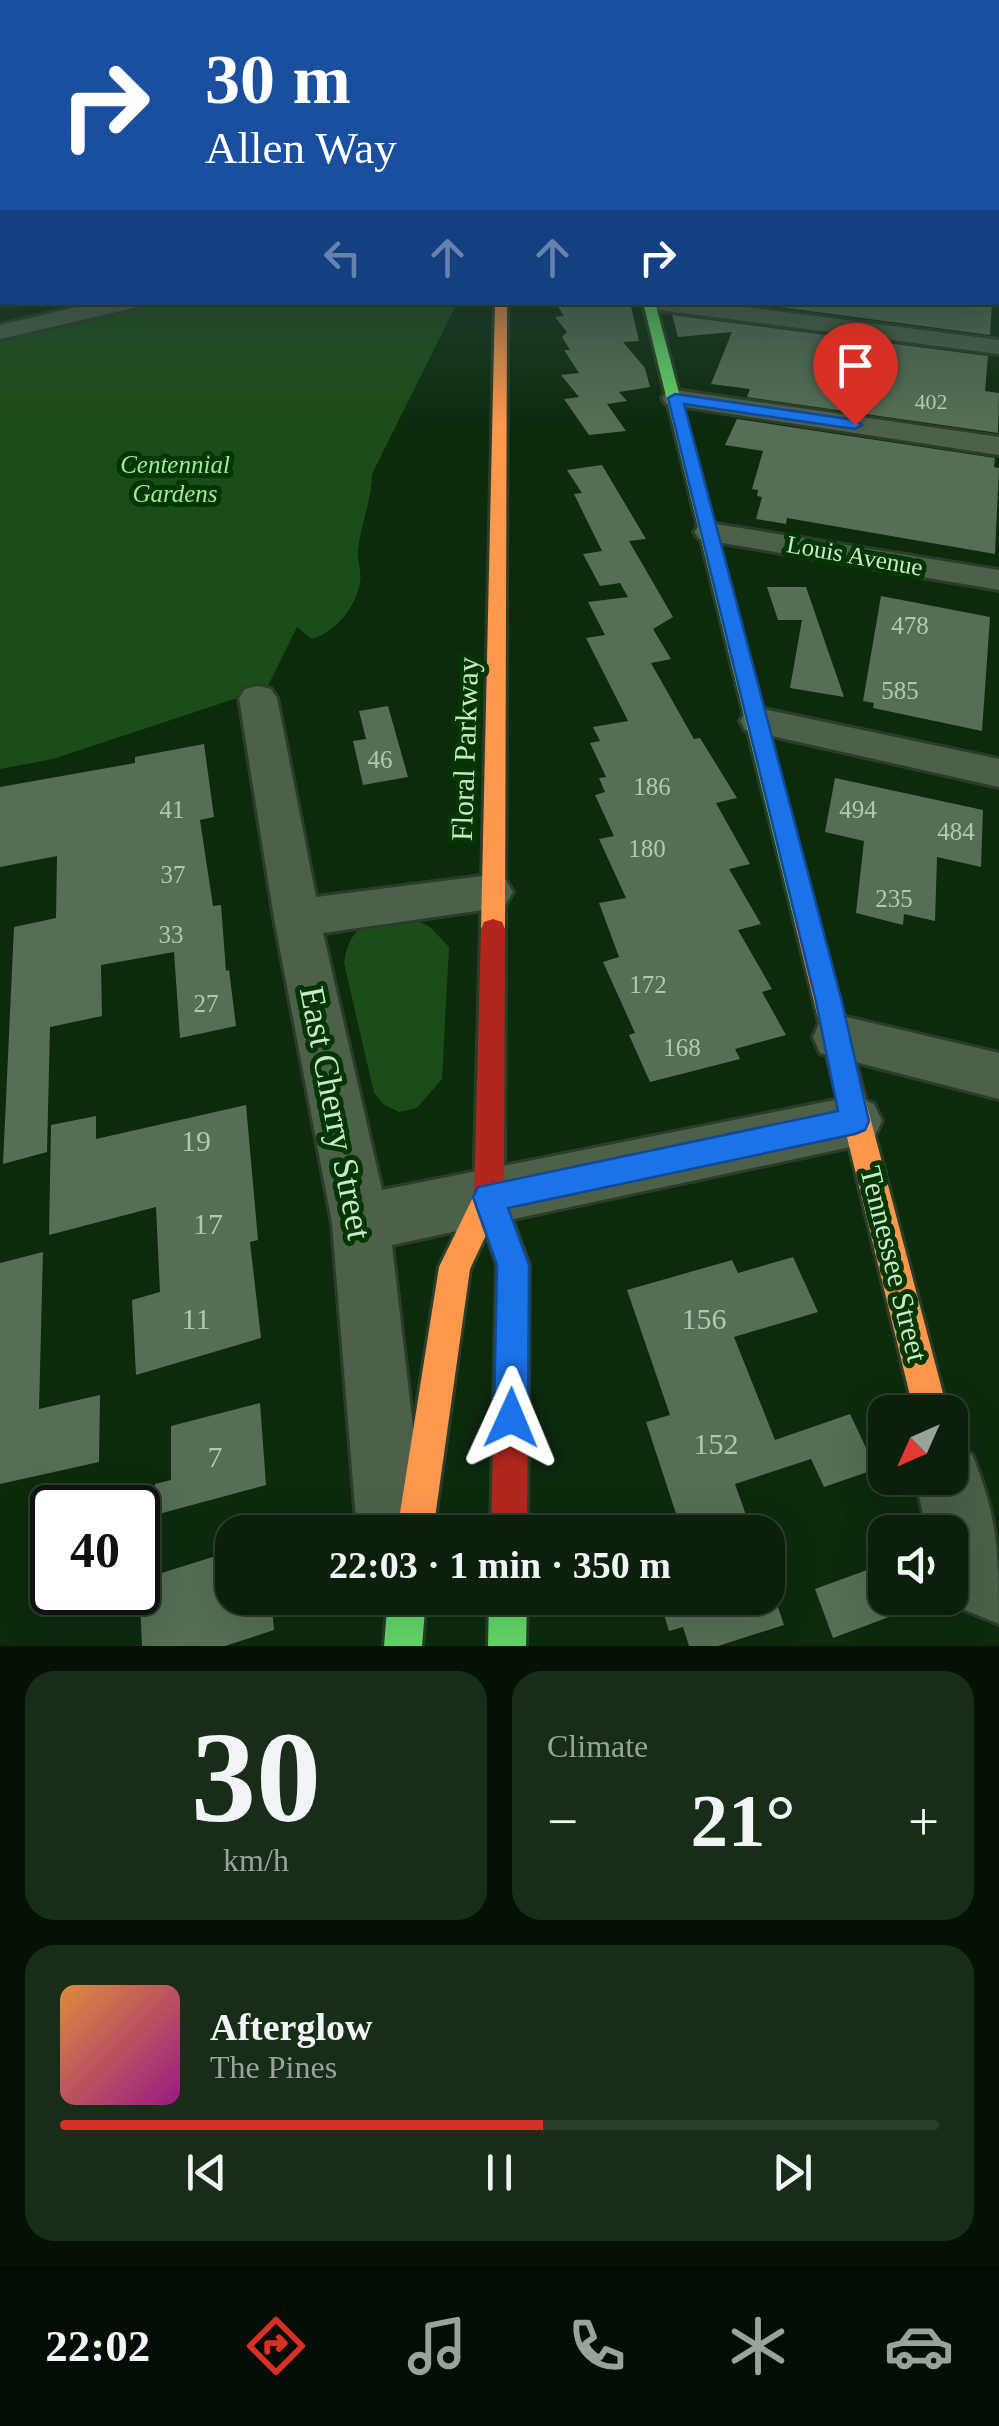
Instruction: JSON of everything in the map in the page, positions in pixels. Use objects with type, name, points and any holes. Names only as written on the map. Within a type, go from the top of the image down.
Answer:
[{"type":"street","points":[[1,330],[116,305]]},
{"type":"street","name":"Floral Parkway","points":[[501,305],[488,1197],[513,1265],[509,1515]]},
{"type":"street","name":"Tennessee Street","points":[[651,305],[927,1395]]},
{"type":"street","name":"Tennessee Street","points":[[674,305],[999,346]]},
{"type":"street","points":[[675,398],[999,446]]},
{"type":"street","name":"Louis Avenue","points":[[710,532],[999,580]]},
{"type":"street","name":"East Cherry Street","points":[[258,698],[296,918],[361,1222],[390,1515]]},
{"type":"street","points":[[758,721],[999,773]]},
{"type":"street","points":[[296,918],[490,892]]},
{"type":"street","points":[[838,1037],[999,1076]]},
{"type":"street","points":[[361,1222],[855,1121]]},
{"type":"street","name":"Floral Parkway","points":[[418,1515],[455,1267],[488,1197]]},
{"type":"street","points":[[954,1495],[986,1583]]},
{"type":"street","points":[[508,1615],[508,1646]]},
{"type":"green space","name":"Centennial Gardens","points":[[133,305],[456,305],[372,474],[358,551],[360,582],[344,617],[312,639],[297,627],[267,688],[53,759],[0,769],[0,335]]},
{"type":"green space","points":[[410,917],[430,927],[449,947],[442,1079],[417,1108],[399,1112],[383,1104],[374,1093],[344,963],[352,938],[365,926]]},
{"type":"building","points":[[557,305],[631,305],[639,341],[623,342],[645,368],[650,387],[619,392],[627,401],[607,404],[626,431],[589,435],[564,399],[579,397],[561,375],[579,373],[564,350],[570,350],[562,337],[567,332],[555,317],[564,316]]},
{"type":"building","points":[[765,305],[992,305],[990,335]]},
{"type":"building","points":[[672,315],[988,356],[985,391],[999,393],[998,433],[747,397],[750,389],[711,384],[732,332],[678,337]]},
{"type":"building","points":[[737,419],[995,458],[994,467],[999,468],[995,554],[787,518],[786,524],[756,519],[762,497],[752,489],[763,451],[725,445]]},
{"type":"building","points":[[602,465],[646,539],[629,541],[673,617],[653,629],[671,659],[651,663],[694,739],[700,738],[737,798],[716,803],[750,864],[729,869],[761,924],[738,930],[772,989],[762,992],[786,1035],[735,1049],[740,1059],[650,1082],[629,1035],[635,1033],[603,962],[619,957],[599,903],[626,898],[599,839],[614,836],[595,795],[605,792],[599,778],[606,777],[590,743],[600,741],[593,727],[628,721],[586,638],[605,635],[588,602],[628,597],[620,583],[600,586],[583,554],[602,551],[574,494],[582,493],[567,470]]},
{"type":"building","points":[[767,587],[806,587],[844,697],[790,688],[802,620],[778,620]]},
{"type":"building","points":[[881,596],[990,617],[982,731],[873,708],[874,703],[863,701]]},
{"type":"building","points":[[388,706],[408,777],[363,785],[353,741],[366,739],[359,711]]},
{"type":"building","points":[[204,744],[214,817],[200,820],[213,906],[221,905],[226,971],[229,970],[236,1026],[180,1038],[174,952],[101,965],[102,1016],[50,1027],[47,1152],[3,1164],[14,927],[56,918],[57,856],[0,867],[0,787],[135,763],[135,757]]},
{"type":"building","points":[[835,778],[983,810],[981,867],[937,857],[935,921],[904,914],[903,925],[856,913],[864,841],[825,832]]},
{"type":"building","points":[[246,1105],[258,1240],[250,1242],[261,1338],[136,1375],[132,1300],[160,1292],[156,1207],[49,1235],[51,1125],[96,1116],[96,1139]]},
{"type":"building","points":[[43,1252],[39,1409],[100,1395],[99,1462],[0,1484],[0,1263]]},
{"type":"building","points":[[793,1257],[818,1312],[734,1337],[775,1440],[850,1414],[868,1452],[868,1472],[824,1487],[811,1459],[735,1484],[746,1515],[676,1515],[646,1422],[670,1415],[627,1290],[732,1260],[738,1273]]},
{"type":"building","points":[[260,1403],[266,1485],[160,1514],[160,1485],[155,1484],[171,1480],[171,1426]]},
{"type":"building","points":[[215,1556],[215,1615],[273,1615],[274,1630],[225,1646],[142,1646],[141,1615],[160,1615],[160,1573]]},
{"type":"building","points":[[868,1570],[868,1615],[894,1615],[833,1638],[815,1589]]},
{"type":"building","points":[[664,1615],[781,1615],[784,1625],[718,1646],[689,1646],[683,1627],[669,1631]]},
{"type":"traffic: fast","points":[[650,305],[807,924]]},
{"type":"traffic: fast","points":[[403,1646],[406,1615]]},
{"type":"traffic: fast","points":[[507,1646],[508,1615]]},
{"type":"traffic: slow","points":[[493,929],[501,305]]},
{"type":"traffic: slow","points":[[807,924],[927,1395]]},
{"type":"traffic: slow","points":[[418,1515],[455,1267],[489,1197]]},
{"type":"traffic: jam","points":[[493,929],[489,1197],[513,1265],[509,1515]]},
{"type":"route","points":[[511,1418],[513,1265],[488,1197],[855,1121],[838,1037],[675,398],[855,425]]}]
